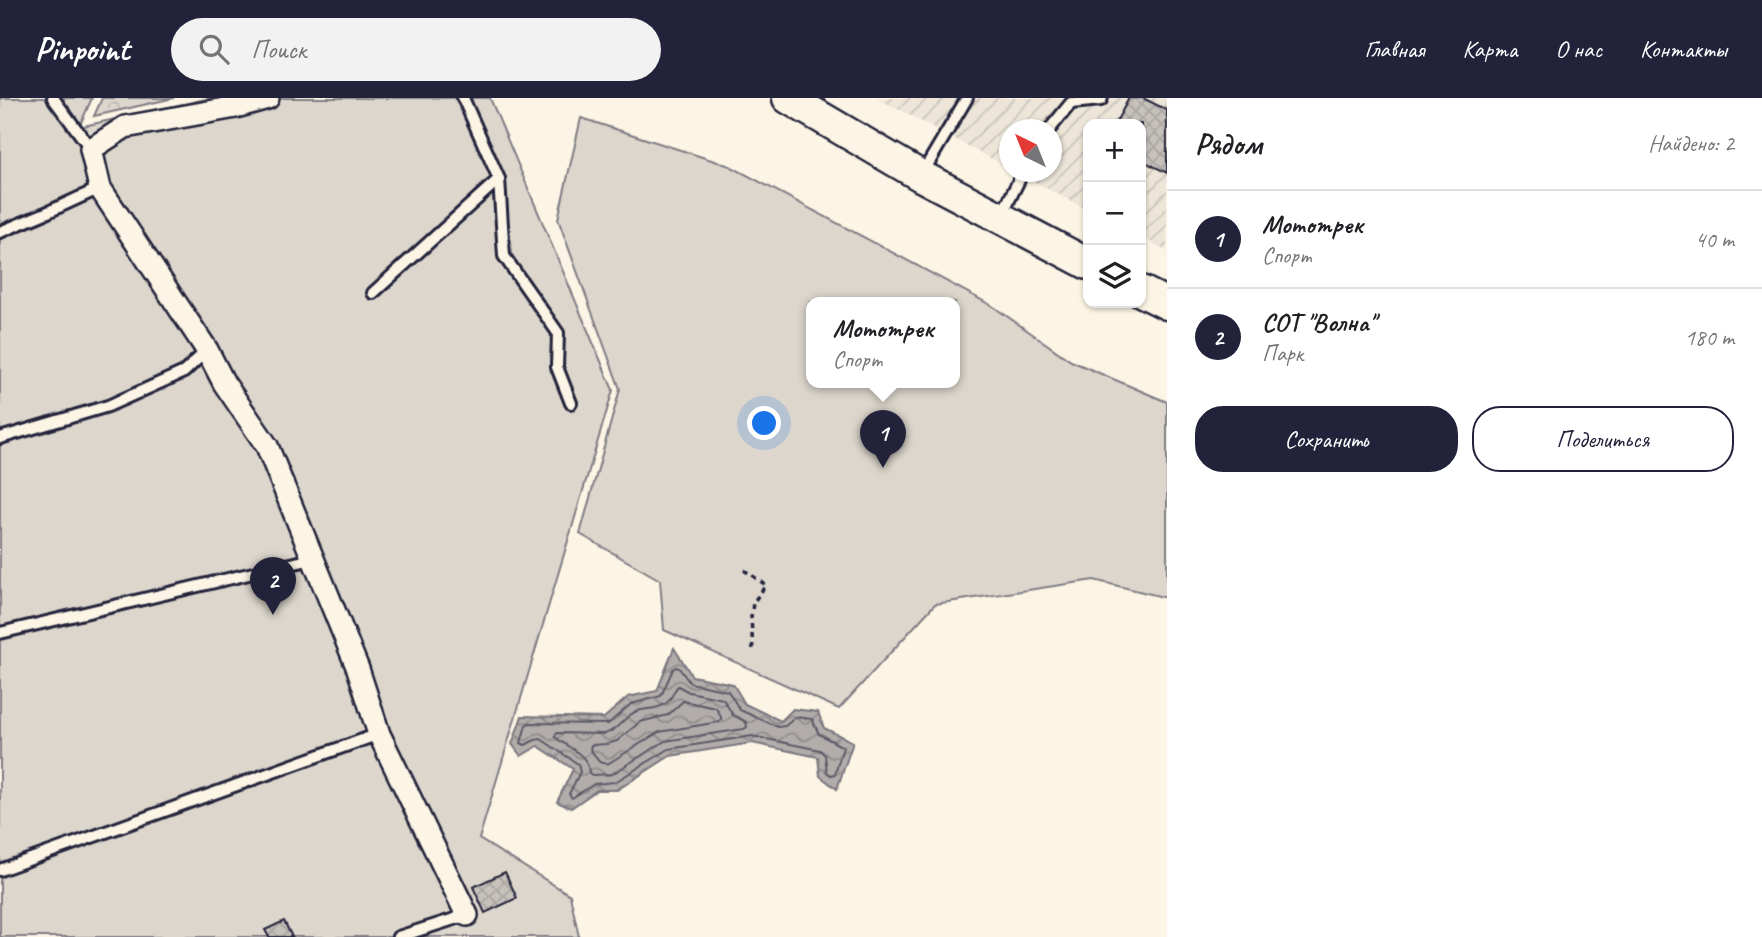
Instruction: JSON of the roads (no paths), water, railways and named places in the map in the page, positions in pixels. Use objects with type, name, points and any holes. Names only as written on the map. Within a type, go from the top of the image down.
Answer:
[{"type":"main road","points":[[788,98],[920,176],[1083,261]]},
{"type":"main road","points":[[1146,294],[1167,304]]},
{"type":"street","points":[[268,98],[236,107],[125,127],[90,149],[100,188],[267,446],[358,669],[379,734],[467,915]]},
{"type":"lane","points":[[53,98],[90,149]]},
{"type":"lane","points":[[463,98],[499,179],[504,256],[558,334],[557,367],[571,403]]},
{"type":"lane","points":[[1058,119],[1071,103],[1102,98]]},
{"type":"lane","points":[[920,176],[961,100]]},
{"type":"lane","points":[[373,293],[499,179]]},
{"type":"lane","points":[[1000,219],[1018,182]]},
{"type":"lane","points":[[0,232],[100,188]]},
{"type":"lane","points":[[0,438],[108,406],[184,372],[206,350]]},
{"type":"lane","points":[[0,633],[312,559]]},
{"type":"lane","points":[[0,870],[379,734]]},
{"type":"lane","points":[[398,937],[467,915]]},
{"type":"water","points":[[674,648],[692,676],[733,684],[745,704],[781,721],[793,709],[818,712],[824,728],[853,742],[837,789],[820,776],[818,757],[752,743],[670,756],[617,790],[597,790],[571,808],[557,802],[573,769],[538,746],[521,756],[512,744],[522,716],[604,718],[628,697],[657,691]]},
{"type":"place","name":"Мототрек","points":[[883,468]]},
{"type":"place","name":"СОТ \"Волна\"","points":[[273,615]]}]
